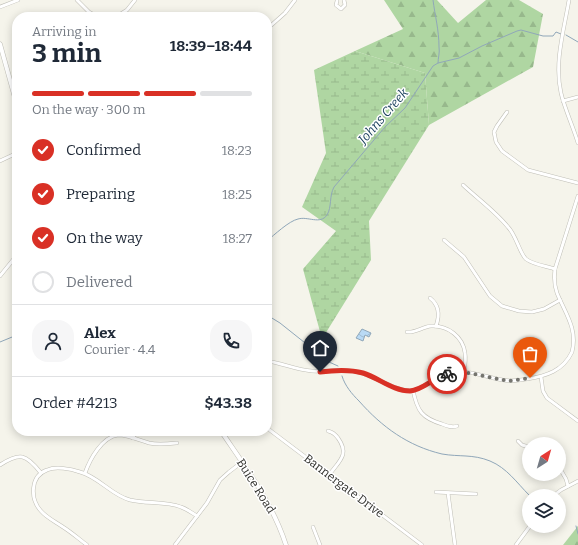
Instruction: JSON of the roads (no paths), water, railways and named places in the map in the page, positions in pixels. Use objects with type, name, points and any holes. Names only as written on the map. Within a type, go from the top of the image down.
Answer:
[{"type":"street","points":[[0,7],[18,0]]},
{"type":"street","points":[[77,0],[90,12]]},
{"type":"street","points":[[124,12],[135,0]]},
{"type":"street","points":[[272,24],[295,0]]},
{"type":"street","points":[[337,0],[336,6],[341,9],[345,5],[344,0]]},
{"type":"street","points":[[569,0],[559,65],[563,101],[578,143]]},
{"type":"street","points":[[0,44],[12,87]]},
{"type":"street","points":[[563,101],[578,97]]},
{"type":"street","points":[[507,112],[494,132],[496,142],[502,151],[528,170],[578,182]]},
{"type":"street","points":[[0,161],[12,155]]},
{"type":"street","points":[[463,185],[509,227],[526,259],[536,264],[555,269]]},
{"type":"street","points":[[272,362],[311,371],[343,370],[357,372],[404,390],[413,390],[444,374],[454,372],[464,372],[508,381],[541,376],[553,372],[564,362],[572,351],[576,338],[572,321],[560,300],[555,284],[555,269],[578,196]]},
{"type":"street","points":[[572,217],[578,218]]},
{"type":"street","points":[[444,240],[464,257],[490,296],[502,306],[519,311],[532,312],[560,300]]},
{"type":"street","points":[[0,276],[12,261]]},
{"type":"street","points":[[430,298],[436,303],[438,309],[436,326]]},
{"type":"street","points":[[407,332],[412,333],[426,327],[436,326],[450,330],[461,341],[466,354],[464,372]]},
{"type":"street","points":[[541,376],[543,391],[547,398],[578,421]]},
{"type":"street","points":[[413,390],[417,407],[425,417],[450,427],[457,426]]},
{"type":"street","points":[[328,431],[335,434],[344,450],[342,458],[329,475]]},
{"type":"street","name":"Bannergate Drive","points":[[272,432],[422,545]]},
{"type":"street","points":[[85,473],[92,458],[108,439],[116,436]]},
{"type":"street","points":[[124,436],[156,444],[177,443]]},
{"type":"street","name":"Buice Road","points":[[224,436],[267,500],[275,515],[286,545]]},
{"type":"street","points":[[518,441],[522,446]]},
{"type":"street","points":[[0,465],[18,456],[36,466],[41,473]]},
{"type":"street","points":[[175,545],[197,516],[220,480],[242,462]]},
{"type":"street","points":[[87,545],[40,510],[36,504],[33,492],[35,481],[41,473],[47,470],[56,469],[74,470],[85,473],[124,498],[178,506],[197,516]]},
{"type":"street","points":[[566,479],[568,486]]},
{"type":"street","points":[[562,489],[578,481]]},
{"type":"street","points":[[436,492],[476,494]]},
{"type":"street","points":[[448,493],[455,545]]},
{"type":"street","points":[[313,527],[320,545]]},
{"type":"street","points":[[516,545],[525,533]]},
{"type":"water","points":[[362,329],[371,333],[369,337],[365,335],[363,341],[356,338]]},
{"type":"waterway","points":[[433,0],[439,41],[438,63]]},
{"type":"waterway","name":"Johns Creek","points":[[272,237],[294,220],[302,218],[317,220],[324,218],[327,215],[330,209],[334,187],[385,127],[405,108],[433,66],[438,63],[459,58],[517,31],[521,30],[543,36],[553,36],[556,32],[561,34]]},
{"type":"waterway","name":"Johns Creek","points":[[566,35],[578,42]]},
{"type":"waterway","points":[[272,318],[329,362],[338,366]]},
{"type":"waterway","name":"Johns Creek","points":[[0,342],[12,337]]},
{"type":"waterway","points":[[342,376],[351,393],[386,427],[407,441],[442,454],[472,456],[490,461],[507,472],[523,489]]},
{"type":"waterway","points":[[576,526],[578,534]]}]
